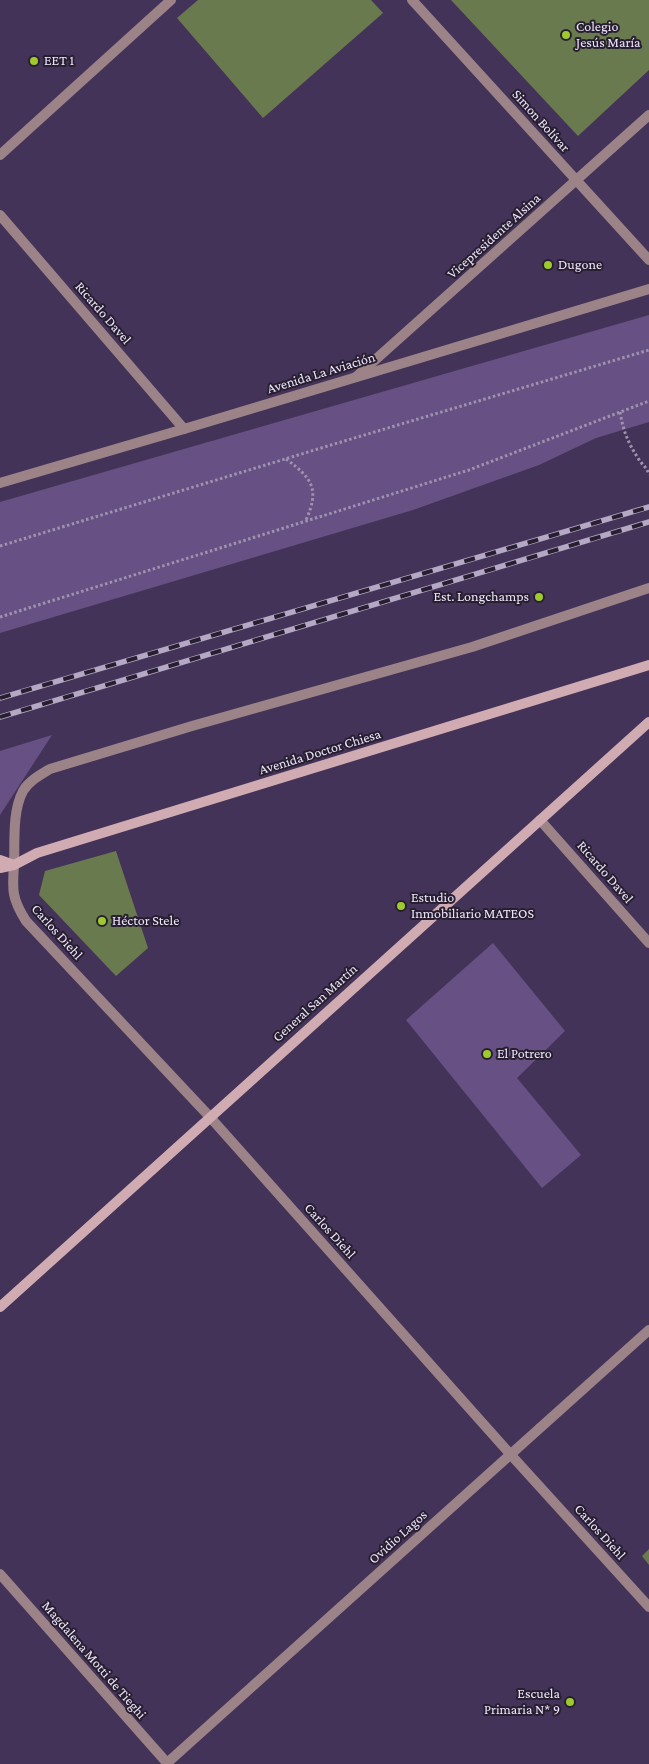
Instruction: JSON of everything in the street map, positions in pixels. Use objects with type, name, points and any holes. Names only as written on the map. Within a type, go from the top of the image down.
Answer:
[{"type":"main road","name":"Avenida Doctor Chiesa","points":[[0,868],[14,865],[37,853],[649,665]]},
{"type":"main road","name":"General San Martín","points":[[0,1307],[209,1116],[649,722]]},
{"type":"main road","points":[[0,860],[14,865]]},
{"type":"street","points":[[0,155],[171,0]]},
{"type":"street","name":"Simon Bolívar","points":[[412,0],[649,260]]},
{"type":"street","name":"Vicepresidente Alsina","points":[[356,377],[649,115]]},
{"type":"street","name":"Ricardo Davel","points":[[0,215],[184,429]]},
{"type":"street","name":"Avenida La Aviación","points":[[0,483],[649,289]]},
{"type":"street","name":"Carlos Diehl","points":[[649,588],[472,647],[192,726],[50,769],[35,777],[23,791],[17,810],[13,886],[16,905],[26,921],[209,1116],[649,1607]]},
{"type":"street","name":"Ricardo Davel","points":[[540,820],[649,943]]},
{"type":"street","name":"Ovidio Lagos","points":[[167,1764],[649,1330]]},
{"type":"street","name":"Magdalena Motti de Tieghi","points":[[0,1574],[167,1764]]},
{"type":"path","points":[[0,546],[649,350]]},
{"type":"path","points":[[0,617],[469,470],[649,401]]},
{"type":"path","points":[[620,412],[624,433],[639,460],[648,469],[649,475]]},
{"type":"path","points":[[285,459],[301,470],[308,479],[313,491],[313,504],[306,521]]},
{"type":"shaded area","points":[[649,315],[649,422],[596,438],[539,465],[413,510],[0,633],[0,502]]},
{"type":"shaded area","points":[[52,735],[0,815],[0,751]]},
{"type":"shaded area","name":"El Potrero","points":[[493,943],[565,1031],[517,1078],[581,1155],[542,1188],[406,1020]]},
{"type":"building","points":[[198,0],[371,0],[383,13],[263,118],[177,18]]},
{"type":"building","name":"Colegio Jesús María","points":[[451,0],[649,0],[649,70],[578,136]]},
{"type":"building","name":"Héctor Stele","points":[[116,851],[148,948],[116,976],[39,895],[45,871]]},
{"type":"building","points":[[649,1549],[649,1565],[642,1556]]},
{"type":"railway","points":[[0,698],[649,507]]},
{"type":"railway","points":[[0,717],[649,522]]},
{"type":"place","name":"Colegio Jesús María","points":[[566,35]]},
{"type":"place","name":"EET 1","points":[[34,61]]},
{"type":"place","name":"Dugone","points":[[548,265]]},
{"type":"place","name":"Est. Longchamps","points":[[539,597]]},
{"type":"place","name":"Estudio Inmobiliario MATEOS","points":[[401,906]]},
{"type":"place","name":"Héctor Stele","points":[[102,921]]},
{"type":"place","name":"El Potrero","points":[[487,1054]]},
{"type":"place","name":"Escuela Primaria N* 9","points":[[570,1702]]}]
